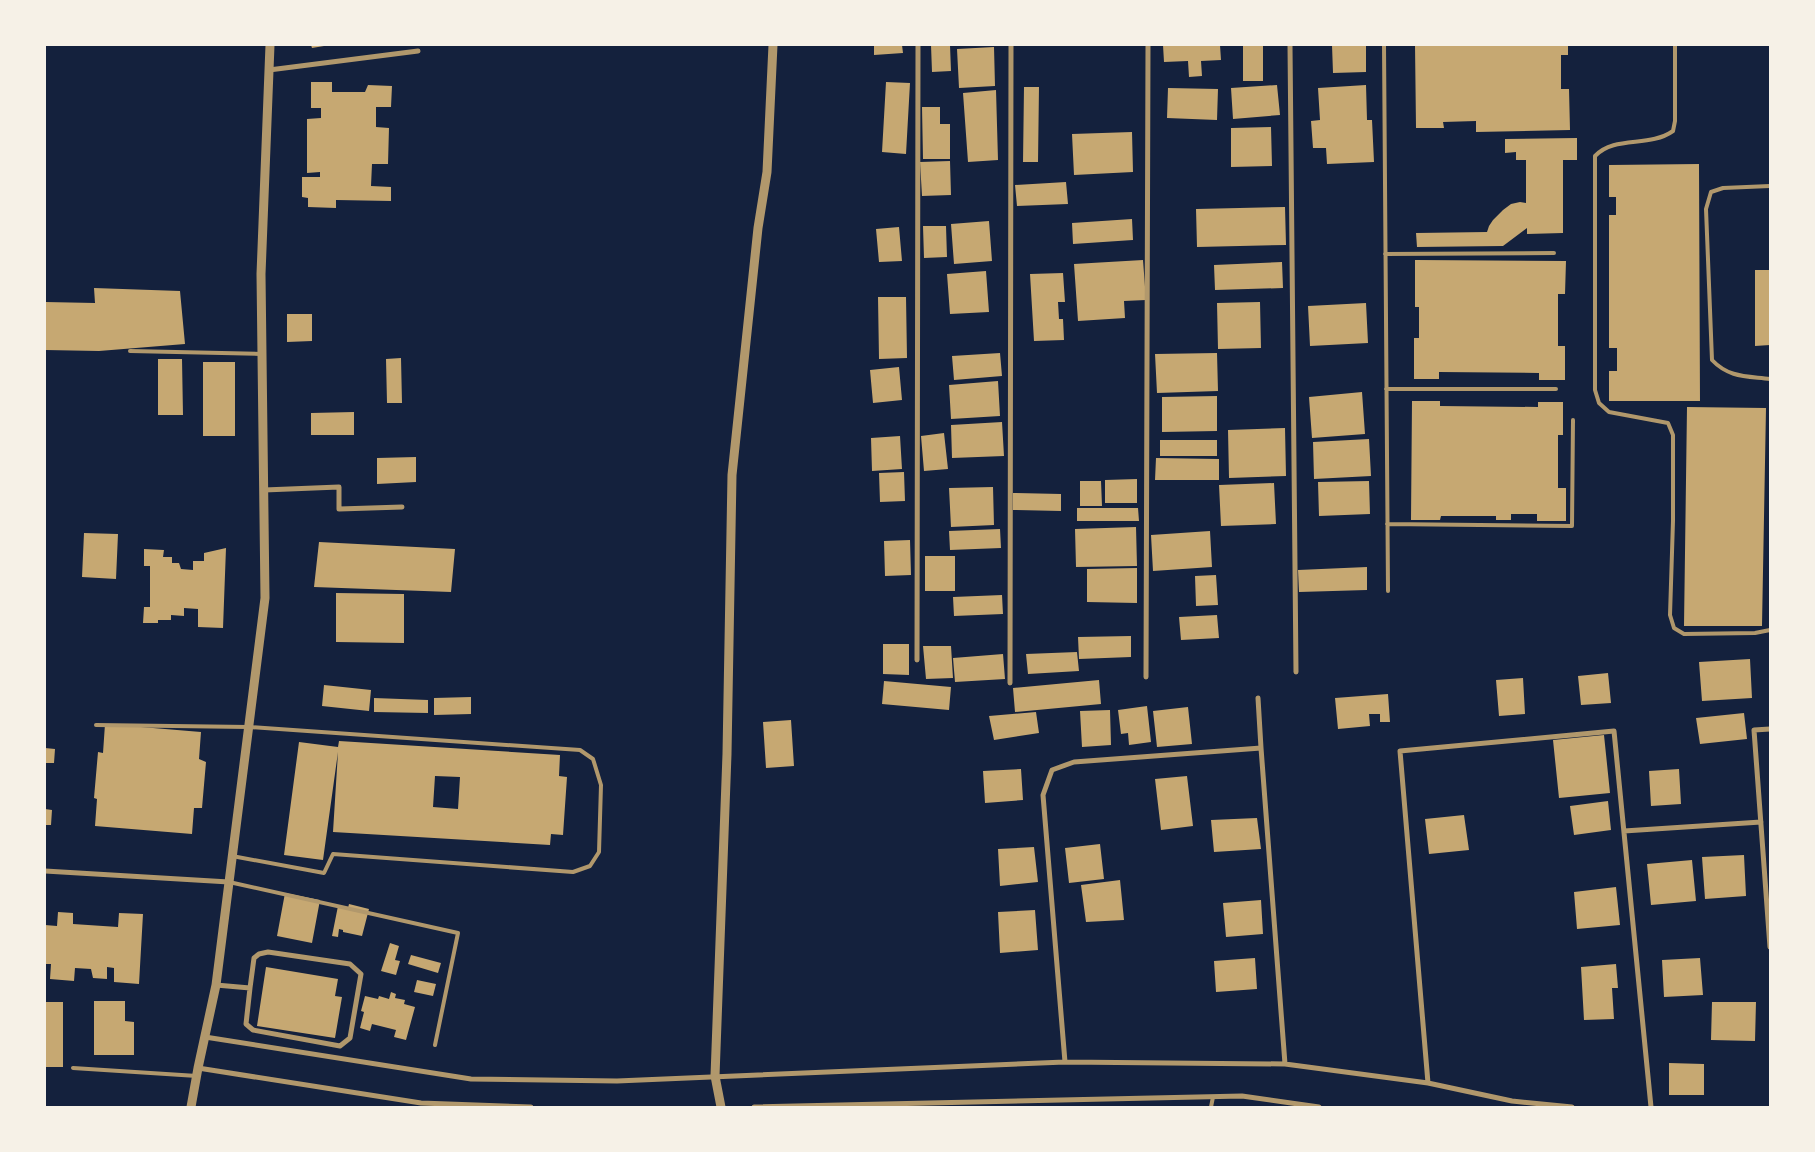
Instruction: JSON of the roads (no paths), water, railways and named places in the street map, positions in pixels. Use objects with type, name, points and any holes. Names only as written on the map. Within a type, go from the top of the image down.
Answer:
[{"type":"street","points":[[191,1107],[204,1036],[216,985],[265,598],[261,274],[270,45]]},
{"type":"street","points":[[721,1107],[715,1076],[727,754],[731,492],[758,228],[767,172],[772,45]]},
{"type":"street","points":[[917,660],[918,45]]},
{"type":"street","points":[[1010,683],[1011,45]]},
{"type":"street","points":[[1146,677],[1148,45]]},
{"type":"street","points":[[1290,45],[1296,672]]},
{"type":"street","points":[[269,70],[418,51]]},
{"type":"street","points":[[264,490],[339,487],[339,509],[402,507]]},
{"type":"street","points":[[1258,698],[1260,748],[1285,1064]]},
{"type":"street","points":[[1770,729],[1754,730],[1770,947]]},
{"type":"street","points":[[1428,1083],[1400,751],[1614,731],[1651,1107]]},
{"type":"street","points":[[1065,1062],[1043,796],[1052,770],[1074,762],[1260,748]]},
{"type":"street","points":[[1624,831],[1761,822]]},
{"type":"street","points":[[45,871],[229,882]]},
{"type":"street","points":[[268,952],[350,964],[361,974],[350,1038],[340,1046],[253,1030],[246,1024],[250,988],[254,958],[259,954],[268,952]]},
{"type":"street","points":[[216,985],[250,988]]},
{"type":"street","points":[[204,1036],[470,1079],[617,1081],[1065,1062],[1285,1064],[1428,1083],[1512,1100],[1572,1107]]},
{"type":"street","points":[[197,1072],[421,1103],[530,1107]]},
{"type":"street","points":[[754,1107],[1242,1096],[1318,1107]]},
{"type":"lane","points":[[1384,45],[1388,591]]},
{"type":"lane","points":[[1675,45],[1675,121],[1673,131],[1664,137],[1609,145],[1595,156],[1595,390],[1599,403],[1609,412],[1668,423],[1673,435],[1670,615],[1674,628],[1684,634],[1755,633],[1770,630]]},
{"type":"lane","points":[[1770,186],[1723,188],[1711,192],[1706,209],[1712,360],[1719,368],[1730,374],[1770,379]]},
{"type":"lane","points":[[1385,254],[1554,254]]},
{"type":"lane","points":[[130,352],[262,354]]},
{"type":"lane","points":[[1386,389],[1556,389]]},
{"type":"lane","points":[[1387,524],[1572,526],[1573,420]]},
{"type":"lane","points":[[96,725],[249,727],[580,750],[592,760],[601,785],[599,852],[590,866],[573,872],[333,854],[324,873],[232,856]]},
{"type":"lane","points":[[229,882],[458,933],[435,1045]]},
{"type":"lane","points":[[73,1068],[197,1072]]},
{"type":"lane","points":[[1211,1107],[1213,1097]]}]
